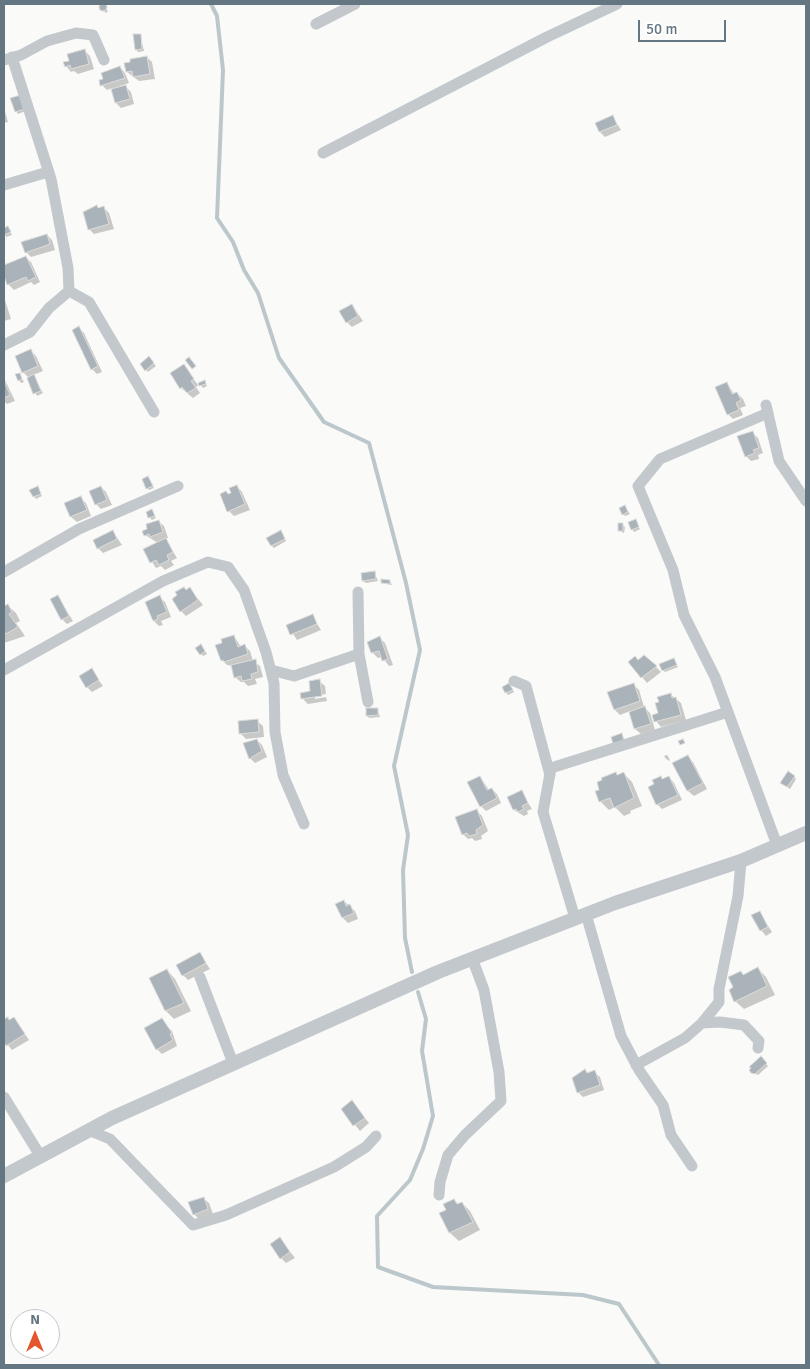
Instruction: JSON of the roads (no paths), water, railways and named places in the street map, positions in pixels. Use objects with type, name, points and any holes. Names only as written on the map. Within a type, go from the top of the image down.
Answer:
[{"type":"street","points":[[316,24],[355,4]]},
{"type":"street","points":[[323,153],[547,37],[617,4]]},
{"type":"street","points":[[69,291],[68,268],[48,172],[8,58],[21,56],[47,41],[76,33],[93,35],[104,60]]},
{"type":"street","points":[[4,185],[48,172]]},
{"type":"street","points":[[4,345],[30,332],[49,308],[69,291]]},
{"type":"street","points":[[69,291],[89,302],[154,412]]},
{"type":"street","points":[[777,845],[763,812],[715,677],[684,615],[673,570],[638,486],[660,459],[767,409],[779,461],[806,501]]},
{"type":"street","points":[[4,572],[79,528],[178,486]]},
{"type":"street","points":[[4,670],[163,581],[208,562],[228,566],[244,590],[271,670],[274,683],[276,732],[283,775],[304,824]]},
{"type":"street","points":[[358,592],[359,654],[368,702]]},
{"type":"street","points":[[271,670],[294,676],[359,654]]},
{"type":"street","points":[[514,681],[526,686],[550,775]]},
{"type":"street","points":[[692,1166],[671,1134],[663,1105],[636,1065],[621,1036],[543,812],[551,768],[728,712]]},
{"type":"street","points":[[4,1176],[88,1130],[233,1063],[472,958],[580,916],[741,862],[806,833]]},
{"type":"street","points":[[636,1065],[685,1038],[702,1023],[719,1002],[718,989],[738,896],[741,862]]},
{"type":"street","points":[[439,1195],[440,1182],[448,1155],[465,1135],[501,1101],[499,1072],[484,990],[472,958]]},
{"type":"street","points":[[200,977],[233,1063]]},
{"type":"street","points":[[702,1023],[720,1022],[744,1025],[759,1041],[758,1048]]},
{"type":"street","points":[[4,1097],[41,1157]]},
{"type":"street","points":[[88,1130],[110,1139],[193,1224],[226,1215],[334,1167],[366,1146],[376,1136]]},
{"type":"waterway","points":[[211,4],[217,16],[223,70],[217,218],[233,242],[244,270],[258,293],[279,358],[324,422],[369,443],[406,583],[420,650],[394,766],[408,835],[403,870],[405,938],[412,972]]},
{"type":"waterway","points":[[418,992],[426,1019],[422,1051],[433,1116],[423,1149],[410,1180],[377,1216],[378,1267],[433,1287],[583,1295],[619,1304],[659,1365]]}]
